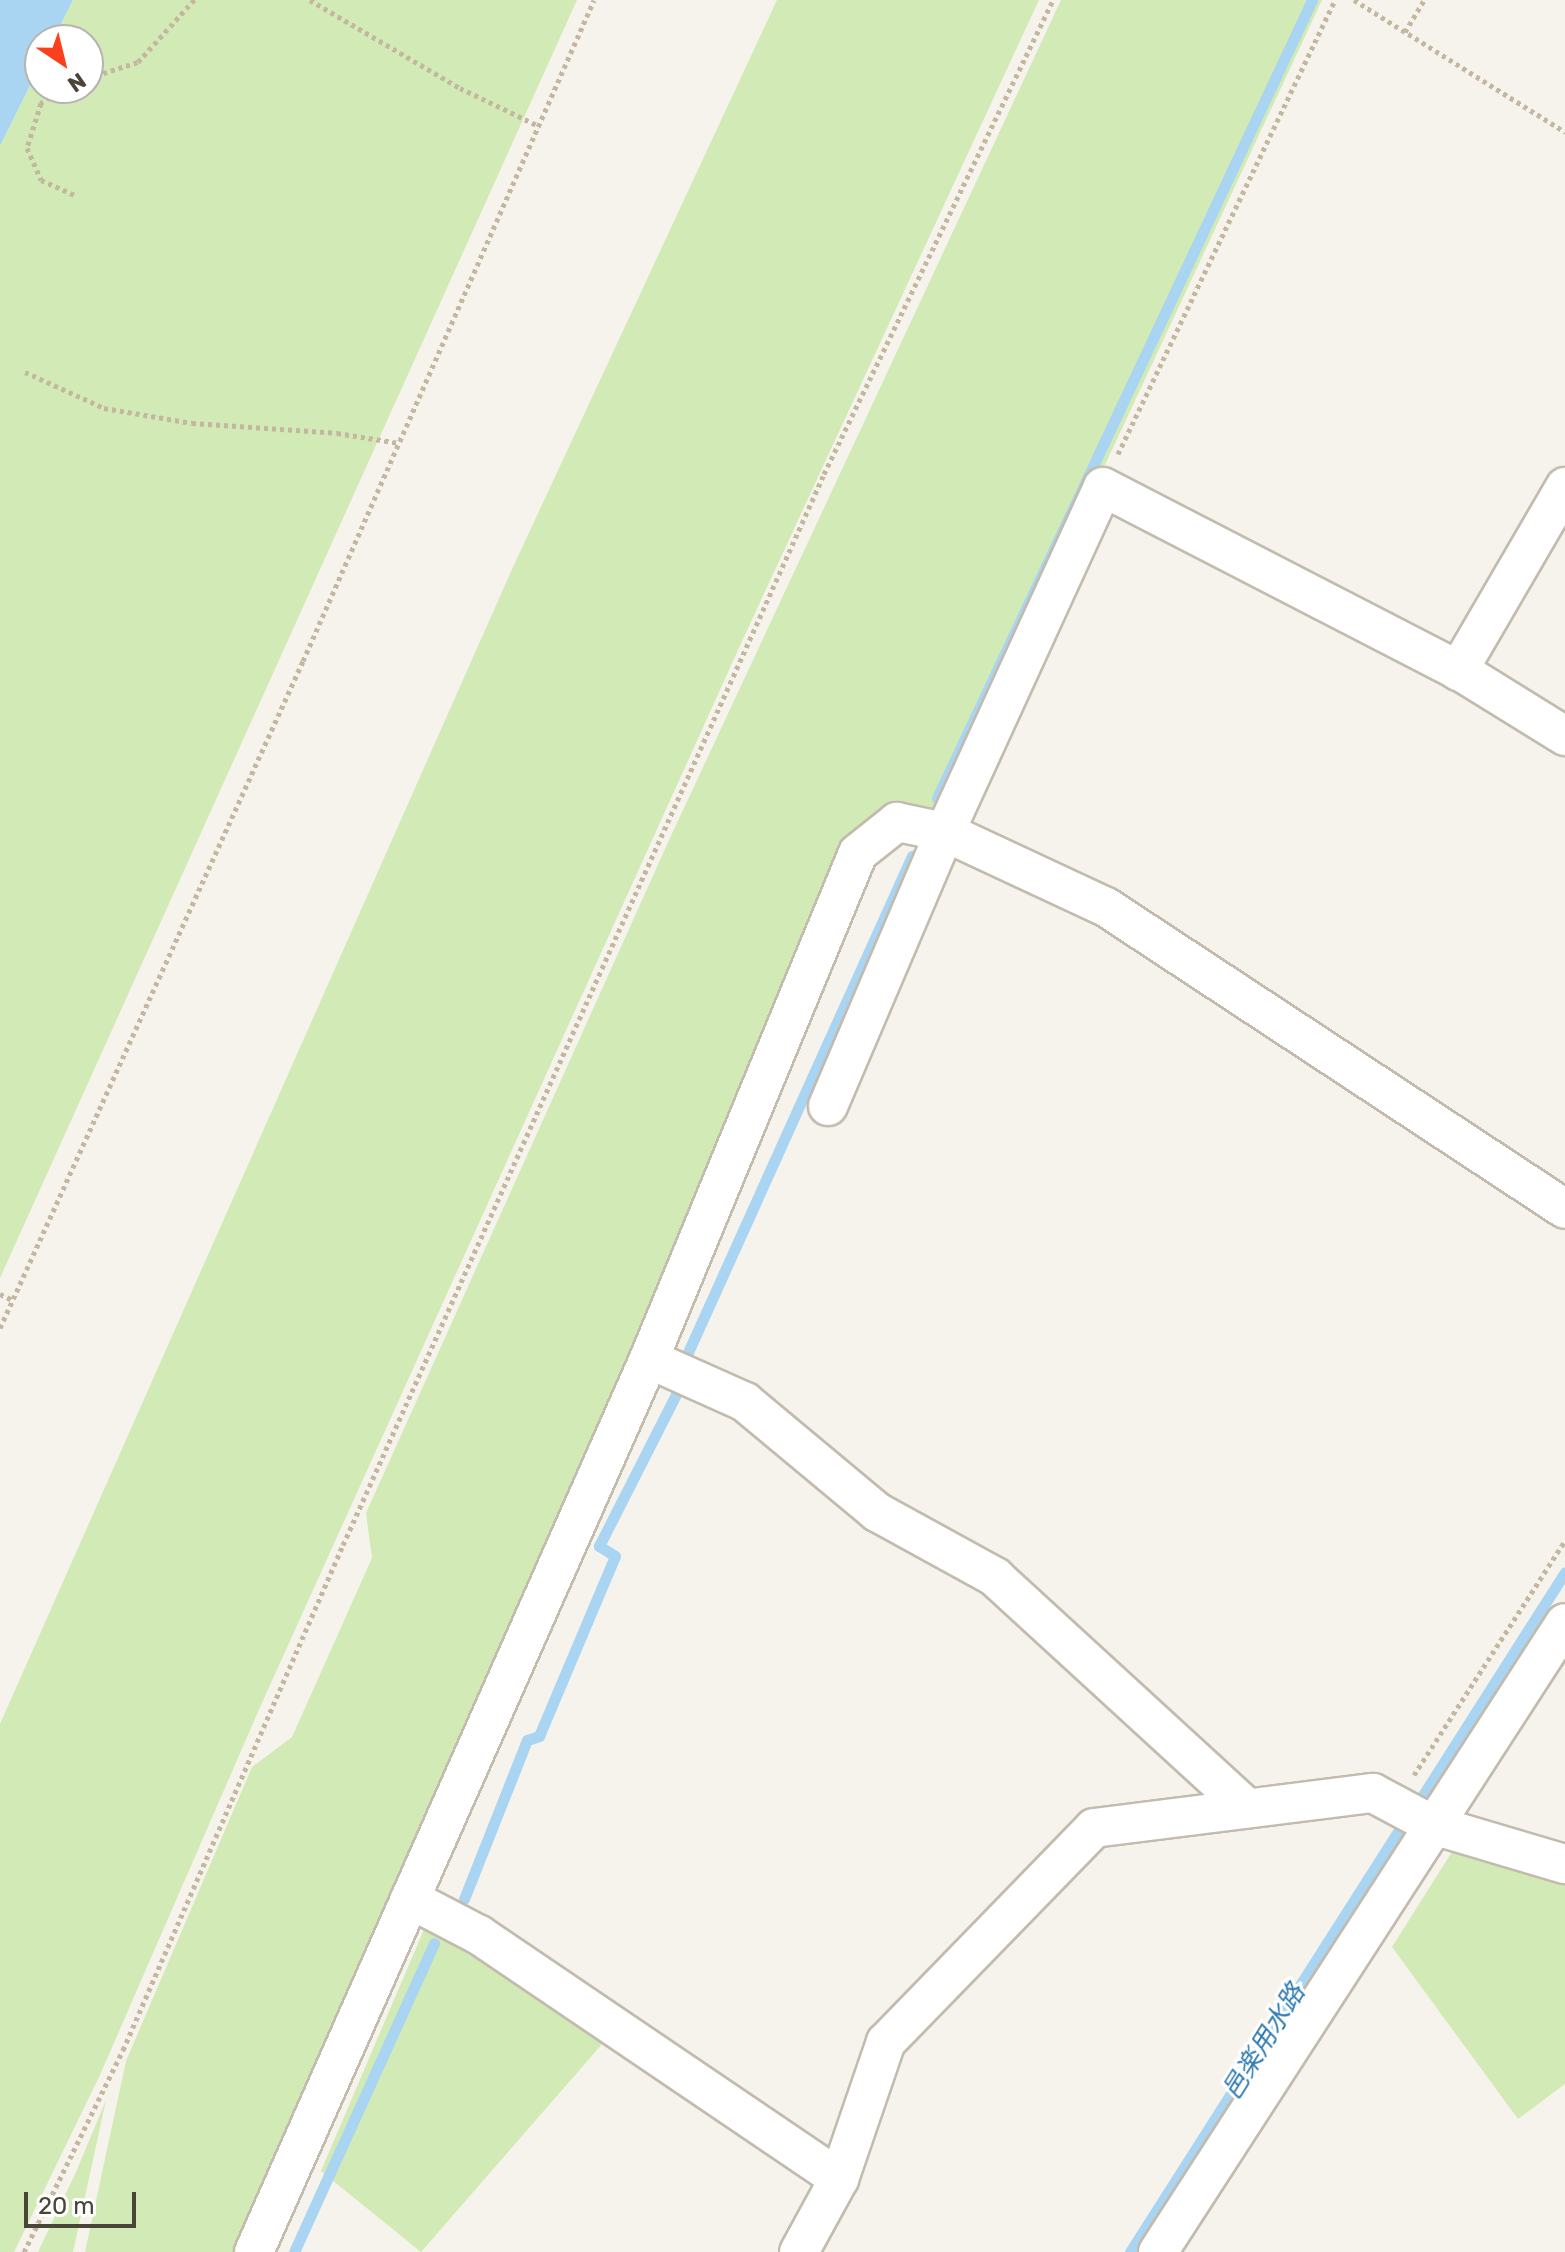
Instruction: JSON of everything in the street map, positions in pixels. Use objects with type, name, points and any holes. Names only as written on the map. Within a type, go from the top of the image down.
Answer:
[{"type":"street","points":[[828,1106],[945,832],[1103,487],[1458,671],[1565,736]]},
{"type":"street","points":[[1458,671],[1565,487]]},
{"type":"street","points":[[254,2252],[649,1359],[858,853],[897,822],[945,832],[1106,907],[1565,1209]]},
{"type":"street","points":[[649,1359],[745,1402],[877,1512],[995,1577],[1247,1808]]},
{"type":"street","points":[[1158,2252],[1565,1623]]},
{"type":"street","points":[[799,2252],[839,2179],[886,2042],[1094,1828],[1373,1793],[1394,1807],[1433,1825],[1565,1864]]},
{"type":"street","points":[[410,1899],[479,1935],[839,2179]]},
{"type":"path","points":[[104,73],[138,62],[194,0]]},
{"type":"path","points":[[310,0],[460,88],[539,126]]},
{"type":"path","points":[[0,1328],[399,443],[594,0]]},
{"type":"path","points":[[24,2252],[123,2050],[343,1545],[824,474],[1053,0]]},
{"type":"path","points":[[1103,487],[1335,0]]},
{"type":"path","points":[[1354,0],[1565,132]]},
{"type":"path","points":[[1405,32],[1424,0]]},
{"type":"path","points":[[41,104],[27,148],[41,180],[74,195]]},
{"type":"path","points":[[25,372],[104,408],[192,423],[337,433],[399,443]]},
{"type":"path","points":[[0,1294],[13,1300]]},
{"type":"path","points":[[1394,1807],[1565,1541]]},
{"type":"green space","points":[[73,0],[577,0],[0,1278],[0,146],[24,97],[24,104],[104,104],[104,24],[61,24]]},
{"type":"green space","points":[[777,0],[1039,0],[743,639],[261,1705],[100,2075],[14,2252],[0,2252],[0,1724],[513,567]]},
{"type":"green space","points":[[1061,0],[1322,0],[942,814],[892,817],[247,2252],[85,2252],[126,2061],[252,1767],[292,1737],[372,1558],[366,1513],[670,838]]},
{"type":"green space","points":[[1455,1847],[1565,1876],[1565,2084],[1518,2119],[1392,1947]]},
{"type":"green space","points":[[425,1927],[475,1943],[610,2035],[421,2252],[321,2171]]},
{"type":"green space","points":[[106,2100],[73,2252],[38,2252],[76,2172]]},
{"type":"water","points":[[0,0],[73,0],[61,24],[24,24],[24,97],[0,146]]},
{"type":"waterway","points":[[937,798],[1312,0]]},
{"type":"waterway","points":[[685,1359],[912,856]]},
{"type":"waterway","points":[[464,1899],[527,1740],[539,1736],[615,1556],[599,1546],[676,1394]]},
{"type":"waterway","name":"邑楽用水路","points":[[1423,1795],[1565,1572]]},
{"type":"waterway","name":"邑楽用水路","points":[[1130,2252],[1398,1831]]},
{"type":"waterway","points":[[294,2252],[434,1943]]}]
